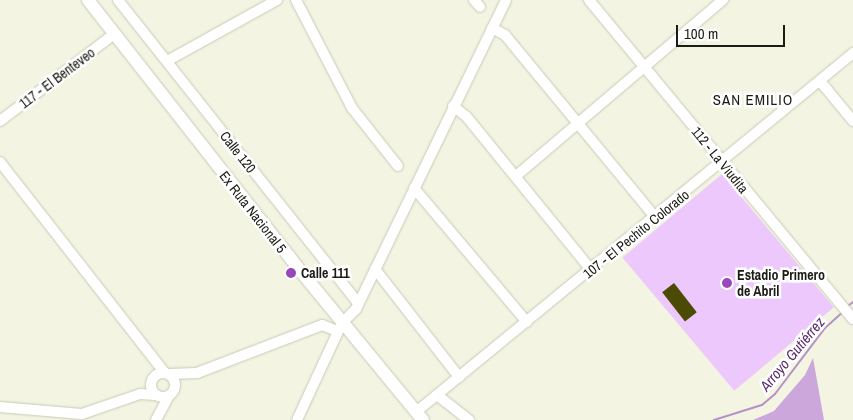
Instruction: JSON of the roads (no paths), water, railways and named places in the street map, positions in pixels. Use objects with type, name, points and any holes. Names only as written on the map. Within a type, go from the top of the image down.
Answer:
[{"type":"main road","name":"Ex Ruta Nacional 5","points":[[88,0],[340,327],[419,416]]},
{"type":"street","name":"Calle 120","points":[[118,0],[358,304]]},
{"type":"street","points":[[167,62],[277,0]]},
{"type":"street","points":[[296,0],[352,108],[398,166]]},
{"type":"street","points":[[297,420],[340,327],[358,304],[506,0]]},
{"type":"street","name":"112 - La Viudita","points":[[590,0],[722,164],[852,318]]},
{"type":"street","points":[[516,176],[723,0]]},
{"type":"street","points":[[492,28],[505,35],[655,217]]},
{"type":"street","name":"117 - El Benteveo","points":[[0,122],[114,34]]},
{"type":"street","name":"107 - El Pechito Colorado","points":[[419,416],[437,395],[722,164],[853,53]]},
{"type":"street","points":[[820,81],[853,121]]},
{"type":"street","points":[[453,106],[466,116],[591,270]]},
{"type":"street","points":[[0,162],[160,374],[164,397]]},
{"type":"street","points":[[414,188],[527,322]]},
{"type":"street","points":[[375,269],[459,377]]},
{"type":"street","points":[[140,394],[164,397],[197,373],[322,325],[340,327]]},
{"type":"street","points":[[0,407],[82,414],[140,394],[160,374],[197,373]]},
{"type":"street","points":[[156,420],[164,397],[174,380],[160,374]]},
{"type":"street","points":[[437,395],[469,420]]},
{"type":"waterway","name":"Arroyo Gutiérrez","points":[[848,306],[853,302]]},
{"type":"waterway","name":"Arroyo Gutiérrez","points":[[714,420],[762,405],[775,394],[825,328],[843,312]]},
{"type":"place","name":"Calle 111","points":[[291,273]]},
{"type":"place","name":"Estadio Primero de Abril","points":[[727,283]]},
{"type":"district","name":"SAN EMILIO","points":[[753,100]]}]
